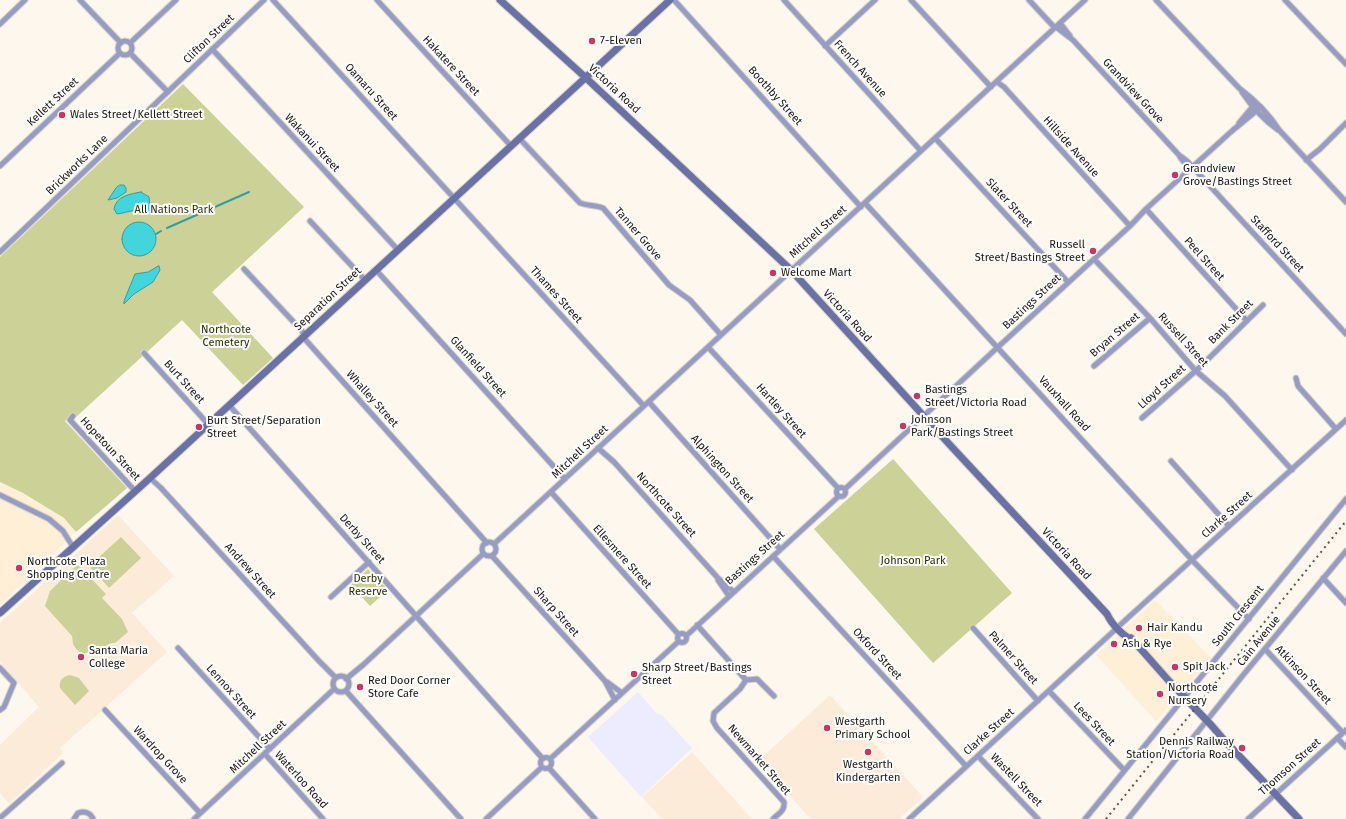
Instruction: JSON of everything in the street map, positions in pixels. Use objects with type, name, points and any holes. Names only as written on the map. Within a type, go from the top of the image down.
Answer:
[{"type":"street","points":[[0,24],[25,0]]},
{"type":"street","points":[[80,0],[121,43]]},
{"type":"street","points":[[130,43],[176,0]]},
{"type":"street","name":"Clifton Street","points":[[168,92],[264,0]]},
{"type":"street","name":"Oamaru Street","points":[[273,0],[454,198]]},
{"type":"street","name":"Hakatere Street","points":[[377,0],[511,146]]},
{"type":"street","name":"Victoria Road","points":[[500,0],[586,77],[791,270],[1107,614],[1130,635],[1224,740],[1299,819]]},
{"type":"street","name":"Separation Street","points":[[0,613],[150,478],[671,0]]},
{"type":"street","name":"Boothby Street","points":[[671,0],[863,205]]},
{"type":"street","name":"French Avenue","points":[[784,0],[921,151]]},
{"type":"street","points":[[825,46],[875,0]]},
{"type":"street","points":[[911,0],[991,87]]},
{"type":"street","name":"Grandview Grove","points":[[1029,0],[1073,40],[1191,168]]},
{"type":"street","name":"Mitchell Street","points":[[494,544],[1085,0]]},
{"type":"street","points":[[1156,0],[1254,104],[1272,118],[1280,132],[1346,202]]},
{"type":"street","points":[[1285,0],[1346,64]]},
{"type":"street","points":[[130,43],[126,41],[121,43],[118,47],[120,53],[124,55],[130,53]]},
{"type":"street","points":[[130,43],[132,49],[130,53]]},
{"type":"street","name":"Wakanui Street","points":[[212,50],[398,250]]},
{"type":"street","name":"Kellett Street","points":[[0,166],[120,53]]},
{"type":"street","points":[[130,53],[168,92]]},
{"type":"street","name":"Hillside Avenue","points":[[996,82],[1004,87],[1130,226]]},
{"type":"street","name":"Brickworks Lane","points":[[0,252],[168,92]]},
{"type":"street","name":"Bastings Street","points":[[1233,130],[1254,104]]},
{"type":"street","name":"Bastings Street","points":[[845,489],[1130,226],[1146,209],[1233,130],[1259,109]]},
{"type":"street","points":[[1306,160],[1346,123]]},
{"type":"street","name":"Tanner Grove","points":[[519,138],[580,203],[603,208],[669,285],[690,300],[721,335]]},
{"type":"street","name":"Slater Street","points":[[935,138],[1068,282]]},
{"type":"street","name":"Stafford Street","points":[[1191,168],[1346,334]]},
{"type":"street","name":"Thames Street","points":[[454,198],[644,406]]},
{"type":"street","name":"Vauxhall Road","points":[[863,205],[998,347],[1192,560],[1249,619]]},
{"type":"street","name":"Peel Street","points":[[1146,209],[1247,321]]},
{"type":"street","points":[[310,221],[365,280]]},
{"type":"street","name":"Russell Street","points":[[1094,258],[1150,318],[1195,370],[1225,396],[1292,470]]},
{"type":"street","name":"Whalley Street","points":[[244,269],[302,332],[487,543]]},
{"type":"street","name":"Glanfield Street","points":[[376,270],[565,479]]},
{"type":"street","name":"Bank Street","points":[[1195,370],[1263,305]]},
{"type":"street","name":"Bryan Street","points":[[1094,366],[1150,318]]},
{"type":"street","name":"Hartley Street","points":[[708,347],[838,488]]},
{"type":"street","name":"Burt Street","points":[[144,353],[208,424]]},
{"type":"street","name":"Lloyd Street","points":[[1142,418],[1195,370]]},
{"type":"street","points":[[1296,378],[1298,386],[1336,429]]},
{"type":"street","name":"Alphington Street","points":[[649,402],[780,549]]},
{"type":"street","name":"Derby Street","points":[[229,405],[543,759]]},
{"type":"street","name":"Hopetoun Street","points":[[70,419],[135,491]]},
{"type":"street","name":"Clarke Street","points":[[909,819],[1346,420]]},
{"type":"street","name":"Northcote Street","points":[[598,448],[614,462],[717,577],[734,592]]},
{"type":"street","points":[[1171,461],[1230,526]]},
{"type":"street","name":"Andrew Street","points":[[150,478],[161,488],[336,678]]},
{"type":"street","points":[[843,487],[846,492],[845,495],[839,496],[837,493],[838,488],[843,487]]},
{"type":"street","name":"Ellesmere Street","points":[[550,492],[679,635]]},
{"type":"street","points":[[0,495],[49,519],[63,531],[73,547]]},
{"type":"street","name":"Bastings Street","points":[[686,636],[839,496]]},
{"type":"street","name":"South Crescent","points":[[1084,819],[1346,499]]},
{"type":"street","points":[[346,679],[483,554],[483,547],[487,543],[489,542],[494,544],[496,550],[492,556],[483,554]]},
{"type":"street","name":"Cain Avenue","points":[[1128,819],[1346,551]]},
{"type":"street","name":"Sharp Street","points":[[492,556],[605,681],[622,693]]},
{"type":"street","name":"Oxford Street","points":[[773,556],[966,766]]},
{"type":"street","points":[[331,597],[369,562]]},
{"type":"street","name":"Northcote Street","points":[[717,577],[729,596]]},
{"type":"street","points":[[1323,578],[1346,603]]},
{"type":"street","points":[[697,625],[746,680],[757,679],[774,696]]},
{"type":"street","name":"Palmer Street","points":[[973,628],[1038,701]]},
{"type":"street","points":[[486,819],[542,767],[541,763],[543,759],[550,759],[615,700],[678,641],[679,635],[682,634],[687,638],[683,643],[678,641]]},
{"type":"street","name":"Lennox Street","points":[[178,648],[270,749]]},
{"type":"street","name":"Atkinson Street","points":[[1265,649],[1345,731]]},
{"type":"street","points":[[0,668],[14,683],[4,707],[0,710]]},
{"type":"street","points":[[341,677],[346,679],[349,683],[346,691],[340,692],[334,689],[333,684],[336,678],[341,677]]},
{"type":"street","name":"Newmarket Street","points":[[746,680],[740,689],[714,713],[713,721],[717,728],[784,802],[784,808],[775,818]]},
{"type":"street","name":"Sharp Street","points":[[605,681],[615,700]]},
{"type":"street","name":"Mitchell Street","points":[[194,819],[334,689]]},
{"type":"street","points":[[346,691],[460,819]]},
{"type":"street","name":"Lees Street","points":[[1049,691],[1124,770]]},
{"type":"street","name":"Wardrop Grove","points":[[105,710],[200,813]]},
{"type":"street","name":"Thomson Street","points":[[1248,819],[1345,731]]},
{"type":"street","points":[[1338,738],[1346,747]]},
{"type":"street","name":"Waterloo Road","points":[[265,754],[323,819]]},
{"type":"street","name":"Wastell Street","points":[[978,756],[1038,819]]},
{"type":"street","points":[[549,768],[552,764],[550,759]]},
{"type":"street","points":[[0,818],[62,763]]},
{"type":"street","points":[[542,767],[546,769],[549,768],[595,819]]},
{"type":"street","points":[[74,819],[78,813],[84,812],[90,814],[93,819]]},
{"type":"shaded area","name":"Northcote Plaza Shopping Centre","points":[[0,482],[23,493],[64,518],[76,532],[0,605]]},
{"type":"shaded area","name":"Santa Maria College","points":[[118,515],[174,576],[132,613],[167,652],[60,748],[63,753],[9,804],[0,793],[0,745],[39,707],[0,662],[0,623]]},
{"type":"shaded area","points":[[1155,600],[1211,658],[1156,721],[1096,655]]},
{"type":"shaded area","points":[[638,692],[657,714],[662,715],[692,748],[641,797],[588,737]]},
{"type":"shaded area","name":"Westgarth Primary School","points":[[830,695],[923,797],[899,819],[811,819],[758,761]]},
{"type":"shaded area","points":[[692,752],[752,819],[662,819],[642,797]]},
{"type":"green space","name":"All Nations Park","points":[[183,84],[304,207],[212,292],[273,358],[243,385],[182,320],[76,417],[72,414],[65,421],[127,488],[76,532],[64,518],[23,493],[0,482],[0,257]]},
{"type":"green space","name":"Johnson Park","points":[[893,459],[1012,593],[933,663],[814,529]]},
{"type":"green space","points":[[121,537],[141,558],[109,588],[89,566]]},
{"type":"green space","points":[[76,563],[106,594],[102,598],[122,619],[128,632],[115,643],[111,643],[93,653],[81,653],[76,649],[73,644],[72,636],[45,606],[50,591],[75,567],[74,566]]},
{"type":"green space","name":"Derby Reserve","points":[[368,569],[388,590],[370,606],[351,585]]},
{"type":"green space","points":[[70,675],[79,678],[89,691],[75,705],[60,688],[62,679]]},
{"type":"water","points":[[120,185],[124,185],[126,192],[117,198],[108,200],[116,188]]},
{"type":"water","points":[[141,192],[149,197],[149,213],[136,210],[117,214],[114,209],[115,205],[121,198]]},
{"type":"water","points":[[142,222],[149,224],[154,229],[156,239],[154,249],[149,254],[136,256],[129,254],[124,249],[122,236],[124,229],[129,224]]},
{"type":"water","points":[[159,266],[160,270],[153,282],[134,294],[124,304],[135,274],[148,272]]},
{"type":"waterway","points":[[167,228],[249,192]]},
{"type":"waterway","points":[[156,234],[161,231]]},
{"type":"railway","points":[[1106,819],[1346,521]]},
{"type":"place","name":"7-Eleven","points":[[592,41]]},
{"type":"place","name":"Wales Street/Kellett Street","points":[[62,115]]},
{"type":"place","name":"Grandview Grove/Bastings Street","points":[[1175,175]]},
{"type":"place","name":"Russell Street/Bastings Street","points":[[1093,251]]},
{"type":"place","name":"Welcome Mart","points":[[773,273]]},
{"type":"place","name":"Bastings Street/Victoria Road","points":[[917,396]]},
{"type":"place","name":"Johnson Park/Bastings Street","points":[[903,426]]},
{"type":"place","name":"Burt Street/Separation Street","points":[[199,427]]},
{"type":"place","name":"Northcote Plaza Shopping Centre","points":[[19,568]]},
{"type":"place","name":"Hair Kandu","points":[[1139,628]]},
{"type":"place","name":"Ash & Rye","points":[[1114,644]]},
{"type":"place","name":"Santa Maria College","points":[[81,657]]},
{"type":"place","name":"Spit Jack","points":[[1175,667]]},
{"type":"place","name":"Sharp Street/Bastings Street","points":[[634,674]]},
{"type":"place","name":"Red Door Corner Store Cafe","points":[[360,687]]},
{"type":"place","name":"Northcote Nursery","points":[[1160,694]]},
{"type":"place","name":"Westgarth Primary School","points":[[827,728]]},
{"type":"place","name":"Dennis Railway Station/Victoria Road","points":[[1242,748]]},
{"type":"place","name":"Westgarth Kindergarten","points":[[868,752]]},
{"type":"park label","name":"Northcote Cemetery","points":[[226,336]]}]
